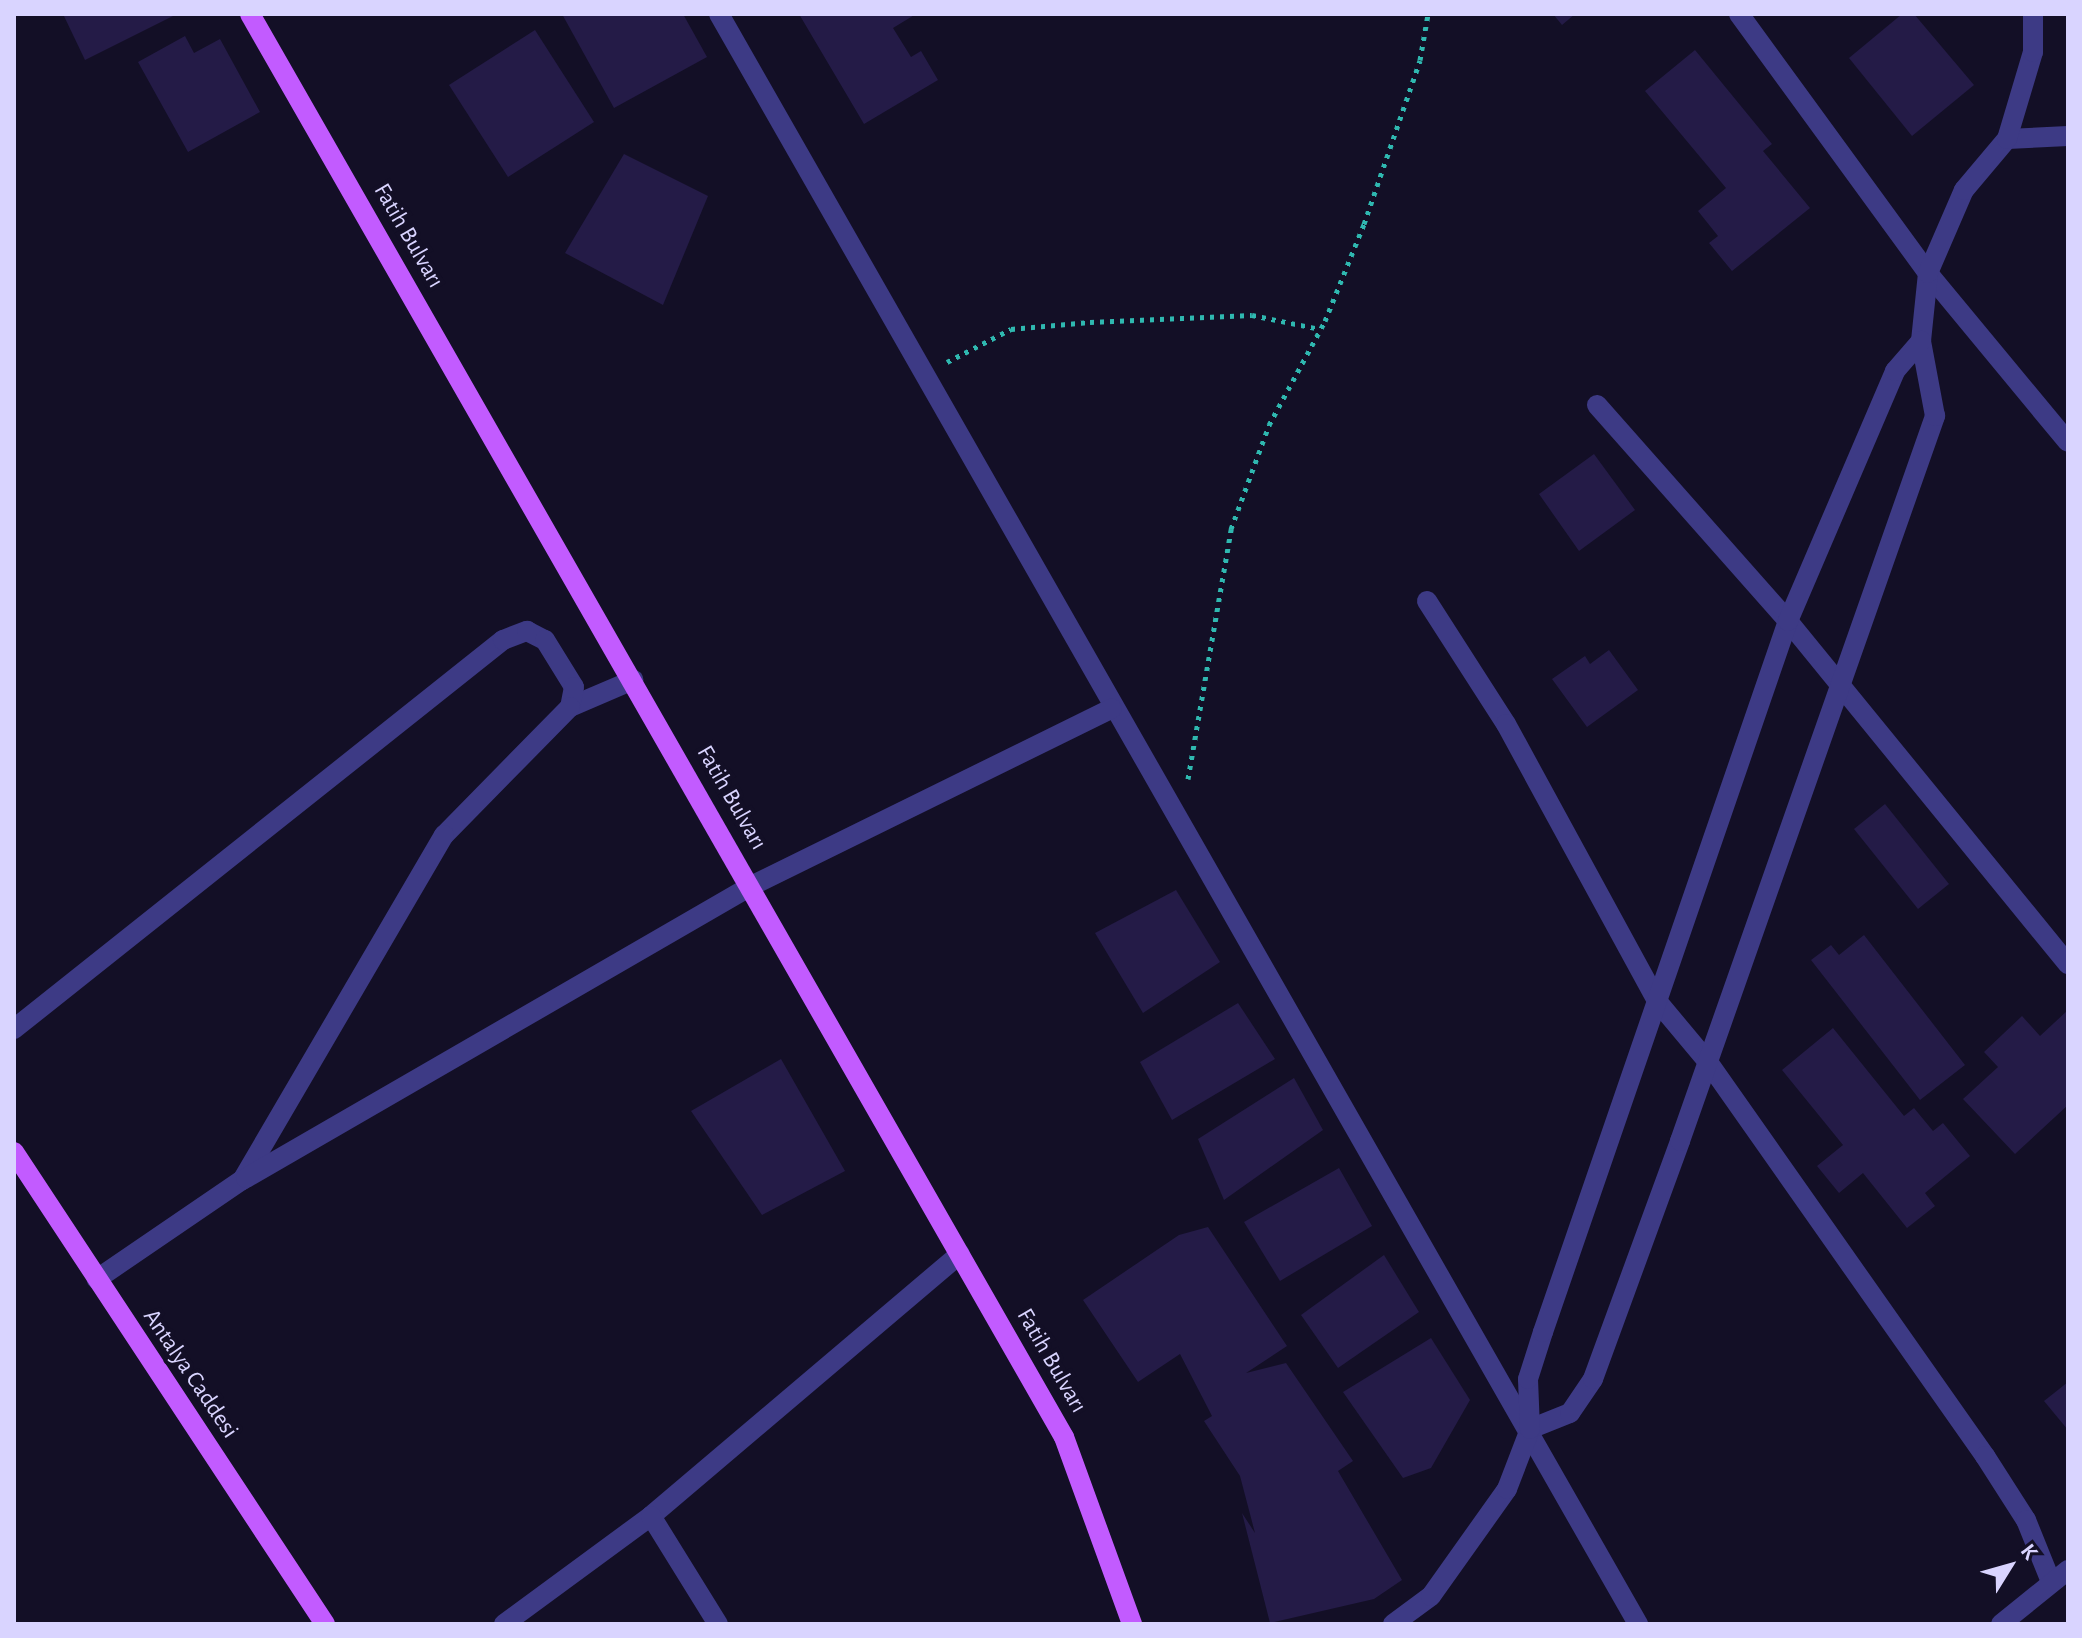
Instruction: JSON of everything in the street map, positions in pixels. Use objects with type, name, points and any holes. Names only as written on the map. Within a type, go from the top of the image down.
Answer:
[{"type":"main road","name":"Fatih Bulvarı","points":[[250,14],[1064,1437],[1132,1624]]},
{"type":"main road","name":"Antalya Caddesi","points":[[14,1152],[325,1624]]},
{"type":"street","points":[[719,14],[1112,708],[1530,1429],[1638,1624]]},
{"type":"street","points":[[1739,14],[1928,273],[2068,442]]},
{"type":"street","points":[[1530,1429],[1570,1413],[1593,1379],[1708,1062],[1935,416],[1921,341],[1928,273],[1964,190],[2007,139],[2033,52],[2033,14]]},
{"type":"street","points":[[2007,139],[2068,136]]},
{"type":"street","points":[[1393,1624],[1431,1596],[1507,1489],[1530,1429],[1528,1379],[1788,621],[1895,371],[1921,341]]},
{"type":"street","points":[[1597,405],[1788,621],[2068,964]]},
{"type":"street","points":[[1427,601],[1506,724],[1657,1001],[1708,1062],[1985,1456],[2026,1520],[2051,1582]]},
{"type":"street","points":[[14,1029],[503,640],[527,631],[545,640],[574,687],[570,707]]},
{"type":"street","points":[[242,1180],[444,835],[570,707],[633,680]]},
{"type":"street","points":[[97,1279],[242,1180],[751,886],[1112,708]]},
{"type":"street","points":[[504,1624],[651,1516],[960,1254]]},
{"type":"street","points":[[651,1516],[718,1624]]},
{"type":"street","points":[[2001,1624],[2068,1570]]},
{"type":"path","points":[[1189,793],[1197,706],[1231,529],[1269,425],[1320,329],[1401,121],[1428,14]]},
{"type":"path","points":[[926,375],[1011,329],[1209,314],[1320,329]]},
{"type":"building","points":[[63,14],[177,14],[85,60]]},
{"type":"building","points":[[562,14],[683,14],[707,57],[614,108]]},
{"type":"building","points":[[799,14],[916,14],[893,28],[911,57],[921,51],[938,80],[864,124]]},
{"type":"building","points":[[1553,14],[1575,14],[1562,25]]},
{"type":"building","points":[[1902,14],[1914,14],[1974,85],[1912,136],[1849,58]]},
{"type":"building","points":[[535,30],[594,122],[508,177],[449,85]]},
{"type":"building","points":[[185,36],[194,53],[220,39],[260,112],[188,152],[138,62]]},
{"type":"building","points":[[1695,50],[1772,144],[1763,151],[1810,208],[1732,271],[1709,243],[1718,236],[1698,211],[1726,188],[1645,91]]},
{"type":"building","points":[[624,154],[708,196],[663,305],[565,253]]},
{"type":"building","points":[[1594,454],[1635,510],[1579,551],[1539,494]]},
{"type":"building","points":[[1609,650],[1638,690],[1587,727],[1552,679],[1585,656],[1590,664]]},
{"type":"building","points":[[1885,804],[1949,884],[1918,909],[1854,829]]},
{"type":"building","points":[[1176,890],[1220,962],[1143,1013],[1095,933]]},
{"type":"building","points":[[1864,935],[1965,1065],[1920,1100],[1811,960],[1831,945],[1839,955]]},
{"type":"building","points":[[1238,1003],[1275,1059],[1172,1120],[1140,1062]]},
{"type":"building","points":[[2068,1010],[2068,1105],[2015,1154],[1963,1099],[1998,1067],[1984,1052],[2022,1016],[2040,1036]]},
{"type":"building","points":[[1833,1028],[1904,1116],[1914,1108],[1933,1131],[1943,1123],[1970,1156],[1925,1193],[1935,1206],[1907,1228],[1863,1173],[1839,1193],[1817,1166],[1843,1145],[1782,1070]]},
{"type":"building","points":[[781,1059],[845,1171],[762,1215],[691,1111]]},
{"type":"building","points":[[1294,1078],[1323,1130],[1224,1200],[1198,1139]]},
{"type":"building","points":[[1339,1168],[1372,1226],[1280,1281],[1244,1222]]},
{"type":"building","points":[[1208,1227],[1287,1346],[1246,1373],[1286,1363],[1353,1461],[1338,1471],[1402,1580],[1374,1599],[1270,1623],[1242,1513],[1255,1533],[1240,1476],[1204,1421],[1212,1416],[1180,1354],[1138,1382],[1083,1300],[1179,1235]]},
{"type":"building","points":[[1384,1255],[1419,1312],[1338,1368],[1301,1315]]},
{"type":"building","points":[[1431,1338],[1470,1400],[1431,1468],[1403,1478],[1343,1392]]},
{"type":"building","points":[[2068,1382],[2068,1430],[2044,1401]]}]
